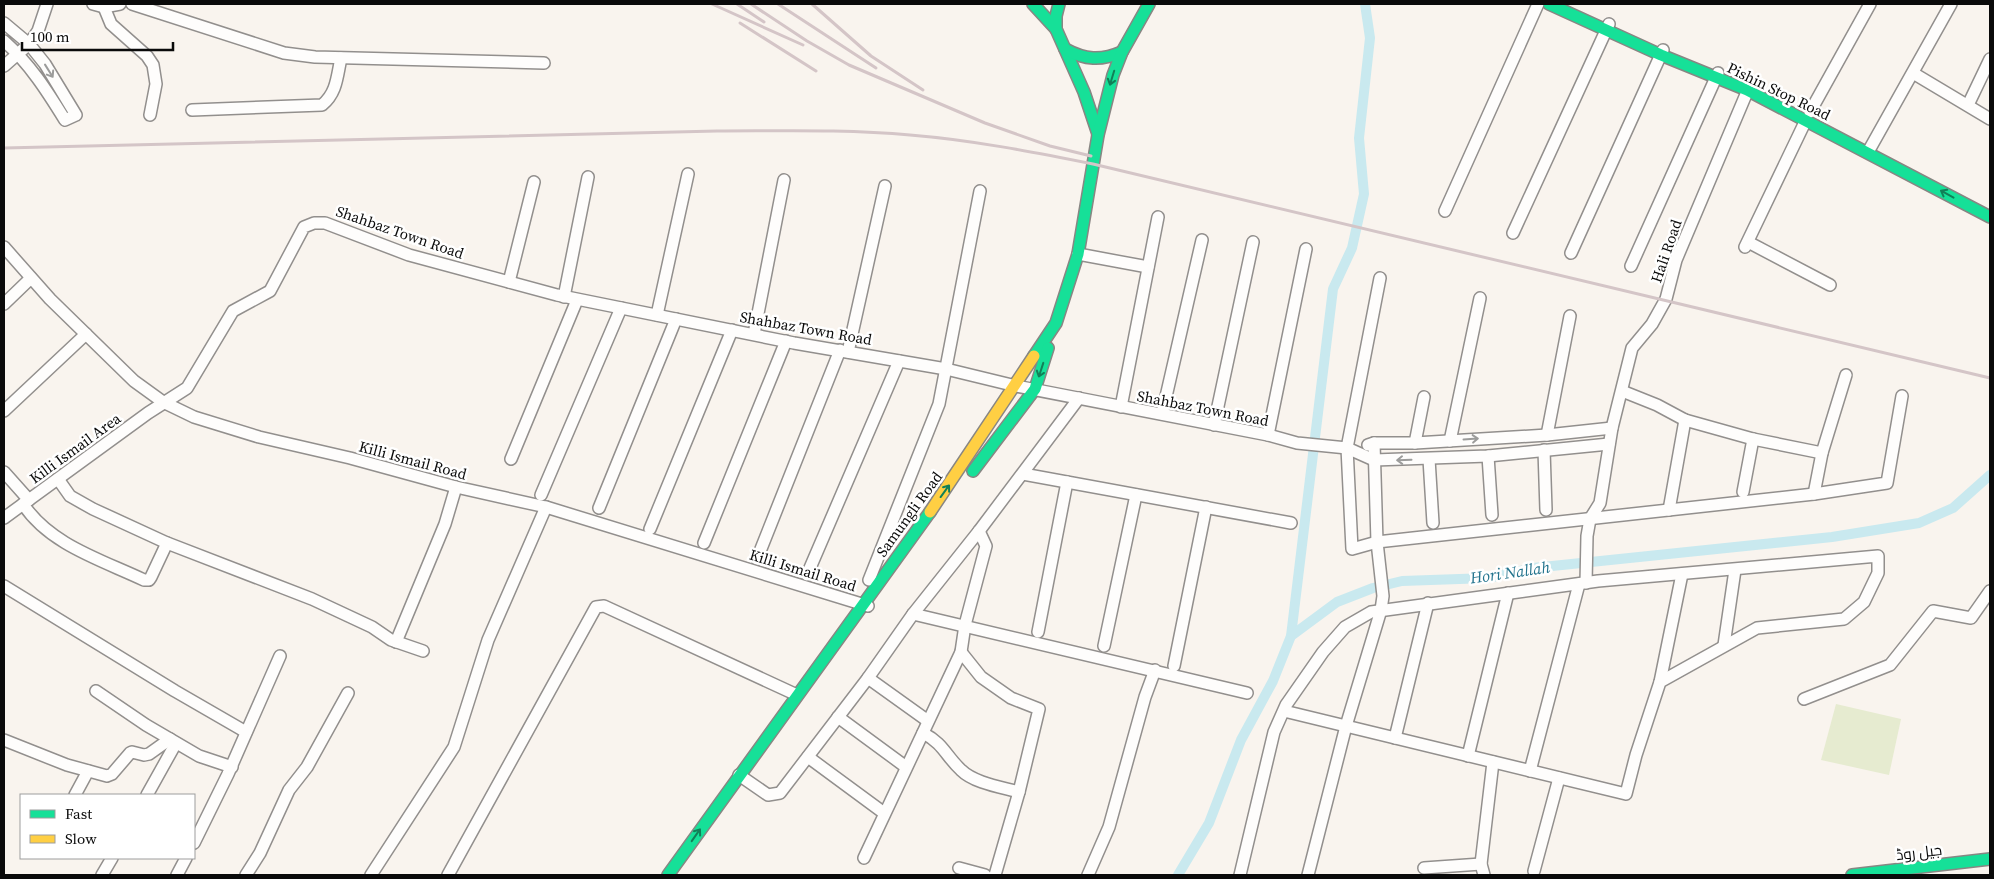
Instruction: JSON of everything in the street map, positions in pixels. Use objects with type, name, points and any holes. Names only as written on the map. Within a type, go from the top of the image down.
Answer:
[{"type":"main road","points":[[1033,4],[1056,29]]},
{"type":"main road","points":[[1056,29],[1056,16],[1059,4]]},
{"type":"main road","points":[[1132,4],[1138,23]]},
{"type":"main road","name":"Samungli Road","points":[[668,875],[744,778],[867,605],[949,486],[1056,323],[1078,254],[1098,136],[1110,82],[1122,52],[1149,4]]},
{"type":"main road","name":"Pishin Stop Road","points":[[1550,4],[1608,26]]},
{"type":"main road","name":"Pishin Stop Road","points":[[1569,4],[1608,26],[1663,52],[1749,87],[1878,148],[1990,207]]},
{"type":"main road","name":"Samungli Road","points":[[1056,29],[1084,92],[1098,136]]},
{"type":"main road","points":[[1065,49],[1087,59],[1099,60],[1122,52]]},
{"type":"main road","name":"Pishin Stop Road","points":[[1878,148],[1990,218]]},
{"type":"main road","points":[[867,605],[961,487],[1035,389],[1056,323]]},
{"type":"main road","name":"Samungli Road","points":[[680,875],[797,694],[867,605]]},
{"type":"main road","name":"جیل روڈ","points":[[1852,875],[1990,859]]},
{"type":"street","points":[[4,66],[29,44],[38,31],[47,4]]},
{"type":"street","points":[[120,4],[99,6],[111,24],[147,56],[153,64],[156,84],[150,115]]},
{"type":"street","points":[[132,4],[284,53],[315,57],[544,63]]},
{"type":"street","points":[[1445,211],[1538,4]]},
{"type":"street","points":[[1830,285],[1747,245],[1808,116],[1870,4]]},
{"type":"street","points":[[1878,148],[1913,73],[1951,4]]},
{"type":"street","points":[[4,23],[29,44],[45,64],[76,114],[65,120],[40,79],[18,54],[4,42]]},
{"type":"street","points":[[1513,233],[1608,26]]},
{"type":"street","points":[[1571,253],[1663,52]]},
{"type":"street","points":[[192,110],[322,105],[329,99],[335,89],[341,58]]},
{"type":"street","points":[[1968,105],[1989,66]]},
{"type":"street","points":[[1913,73],[1990,119]]},
{"type":"street","points":[[1632,266],[1718,74]]},
{"type":"street","name":"Hali Road","points":[[1530,771],[1584,580],[1590,519],[1600,503],[1612,428],[1632,348],[1652,324],[1666,299],[1676,260],[1749,87]]},
{"type":"street","points":[[657,315],[688,174]]},
{"type":"street","points":[[564,297],[588,177]]},
{"type":"street","points":[[754,334],[784,180]]},
{"type":"street","points":[[509,282],[534,182]]},
{"type":"street","points":[[757,559],[844,351],[885,186]]},
{"type":"street","points":[[869,580],[939,404],[980,191]]},
{"type":"street","points":[[1121,407],[1158,217]]},
{"type":"street","name":"Shahbaz Town Road","points":[[314,224],[325,223],[409,255],[577,300],[786,341],[946,369],[1016,386],[1268,435],[1297,443],[1350,449]]},
{"type":"street","name":"Killi Ismail Area","points":[[4,518],[163,402],[187,388],[233,312],[270,291],[304,227],[314,224]]},
{"type":"street","points":[[1162,414],[1202,240]]},
{"type":"street","points":[[1214,425],[1253,242]]},
{"type":"street","name":"Killi Ismail Road","points":[[4,247],[31,278],[134,381],[163,402],[194,418],[260,437],[350,458],[456,487],[546,507],[867,605]]},
{"type":"street","points":[[1268,435],[1306,249]]},
{"type":"street","points":[[1078,254],[1148,267]]},
{"type":"street","points":[[4,304],[31,278]]},
{"type":"street","points":[[1380,278],[1350,449],[1352,549],[1377,542],[1814,494],[1886,483],[1902,396]]},
{"type":"street","points":[[1450,441],[1480,298]]},
{"type":"street","points":[[511,459],[577,300]]},
{"type":"street","points":[[541,495],[621,308]]},
{"type":"street","points":[[1547,435],[1570,316]]},
{"type":"street","points":[[599,508],[676,319]]},
{"type":"street","points":[[650,529],[732,330]]},
{"type":"street","points":[[4,410],[86,334]]},
{"type":"street","points":[[704,543],[786,341]]},
{"type":"street","points":[[807,575],[899,361]]},
{"type":"street","points":[[1814,494],[1822,453],[1846,375]]},
{"type":"street","points":[[1622,391],[1657,405],[1685,420],[1753,439],[1822,453]]},
{"type":"street","points":[[1415,443],[1424,397]]},
{"type":"street","points":[[744,778],[768,795],[780,793],[868,678],[913,614],[980,531],[1079,398]]},
{"type":"street","points":[[1669,510],[1685,420]]},
{"type":"street","points":[[1350,449],[1374,443],[1415,443],[1547,435],[1612,428]]},
{"type":"street","points":[[1743,492],[1753,439]]},
{"type":"street","points":[[1308,875],[1346,726],[1381,610],[1383,596],[1377,542],[1374,443]]},
{"type":"street","points":[[1350,449],[1374,460],[1429,459],[1488,456],[1609,444]]},
{"type":"street","points":[[1544,450],[1546,510]]},
{"type":"street","points":[[1488,456],[1492,515]]},
{"type":"street","points":[[1429,459],[1433,523]]},
{"type":"street","points":[[4,472],[26,502],[32,518],[41,527],[98,561],[144,580],[149,580],[167,543]]},
{"type":"street","points":[[1023,474],[1291,523]]},
{"type":"street","points":[[58,479],[70,496],[93,510],[167,543],[312,599],[372,627],[396,642],[423,651]]},
{"type":"street","points":[[1038,632],[1067,482]]},
{"type":"street","points":[[396,642],[445,524],[456,487]]},
{"type":"street","points":[[1104,646],[1136,494]]},
{"type":"street","points":[[372,875],[454,747],[488,640],[546,507]]},
{"type":"street","points":[[1174,666],[1206,508]]},
{"type":"street","points":[[864,858],[961,652],[965,625],[986,546],[980,531]]},
{"type":"street","points":[[1240,875],[1274,732],[1284,711],[1323,652],[1345,627],[1371,612],[1508,593],[1584,580],[1735,570],[1878,556],[1878,573],[1864,602],[1844,619],[1757,628],[1660,682]]},
{"type":"street","points":[[1724,645],[1735,570]]},
{"type":"street","points":[[1284,711],[1626,794],[1636,755],[1660,682],[1682,574]]},
{"type":"street","points":[[4,586],[246,732]]},
{"type":"street","points":[[1804,699],[1890,665],[1934,611],[1971,618],[1990,591]]},
{"type":"street","points":[[1468,756],[1508,593]]},
{"type":"street","points":[[1395,738],[1428,603]]},
{"type":"street","points":[[448,875],[596,607],[604,606],[797,694]]},
{"type":"street","points":[[913,614],[1247,693]]},
{"type":"street","points":[[961,652],[981,677],[1011,698],[1039,709],[1019,792],[995,875]]},
{"type":"street","points":[[195,841],[232,766],[280,656]]},
{"type":"street","points":[[1088,875],[1108,827],[1145,697],[1155,670]]},
{"type":"street","points":[[868,678],[928,721]]},
{"type":"street","points":[[96,691],[199,756],[232,766]]},
{"type":"street","points":[[246,875],[260,853],[289,790],[307,767],[348,694]]},
{"type":"street","points":[[838,717],[906,767]]},
{"type":"street","points":[[923,733],[937,741],[962,771],[979,780],[1019,792]]},
{"type":"street","points":[[4,740],[67,765],[107,776],[112,774],[130,753],[149,754],[173,741]]},
{"type":"street","points":[[147,794],[173,741]]},
{"type":"street","points":[[808,757],[884,813]]},
{"type":"street","points":[[1424,868],[1482,870],[1493,762]]},
{"type":"street","points":[[76,794],[88,771]]},
{"type":"street","points":[[1534,872],[1559,778]]},
{"type":"street","points":[[102,875],[111,859]]},
{"type":"street","points":[[177,875],[185,859]]},
{"type":"street","points":[[959,868],[985,875]]},
{"type":"green space","points":[[1836,704],[1901,719],[1889,775],[1821,760]]},
{"type":"waterway","points":[[1291,636],[1333,289],[1352,248],[1364,194],[1359,138],[1370,38],[1365,4]]},
{"type":"waterway","name":"Hori Nallah","points":[[1178,875],[1209,823],[1241,740],[1273,681],[1291,636],[1337,602],[1373,588],[1402,581],[1488,578],[1533,568],[1832,537],[1919,523],[1953,508],[1990,475]]},
{"type":"railway","points":[[712,4],[803,45]]},
{"type":"railway","points":[[737,4],[764,22]]},
{"type":"railway","points":[[751,4],[807,41],[849,65],[985,123],[1050,146],[1091,156]]},
{"type":"railway","points":[[778,4],[876,68]]},
{"type":"railway","points":[[812,4],[871,56],[923,90]]},
{"type":"railway","points":[[740,23],[816,71]]},
{"type":"railway","points":[[4,148],[717,131],[838,131],[933,137],[1002,147],[1093,164],[1990,378]]},
{"type":"traffic: fast","points":[[1033,4],[1056,29]]},
{"type":"traffic: fast","points":[[1059,4],[1056,16],[1056,29],[1084,92],[1098,134]]},
{"type":"traffic: fast","points":[[1034,356],[1056,323],[1078,254],[1098,135],[1113,75],[1122,52],[1149,4]]},
{"type":"traffic: fast","points":[[1549,4],[1661,55],[1747,90],[1990,217]]},
{"type":"traffic: fast","points":[[1065,49],[1093,58],[1107,57],[1122,52]]},
{"type":"traffic: fast","points":[[973,471],[1035,389],[1048,348]]},
{"type":"traffic: fast","points":[[668,875],[930,512]]},
{"type":"traffic: fast","points":[[1852,875],[1990,859]]},
{"type":"traffic: slow","points":[[930,512],[1034,356]]}]
